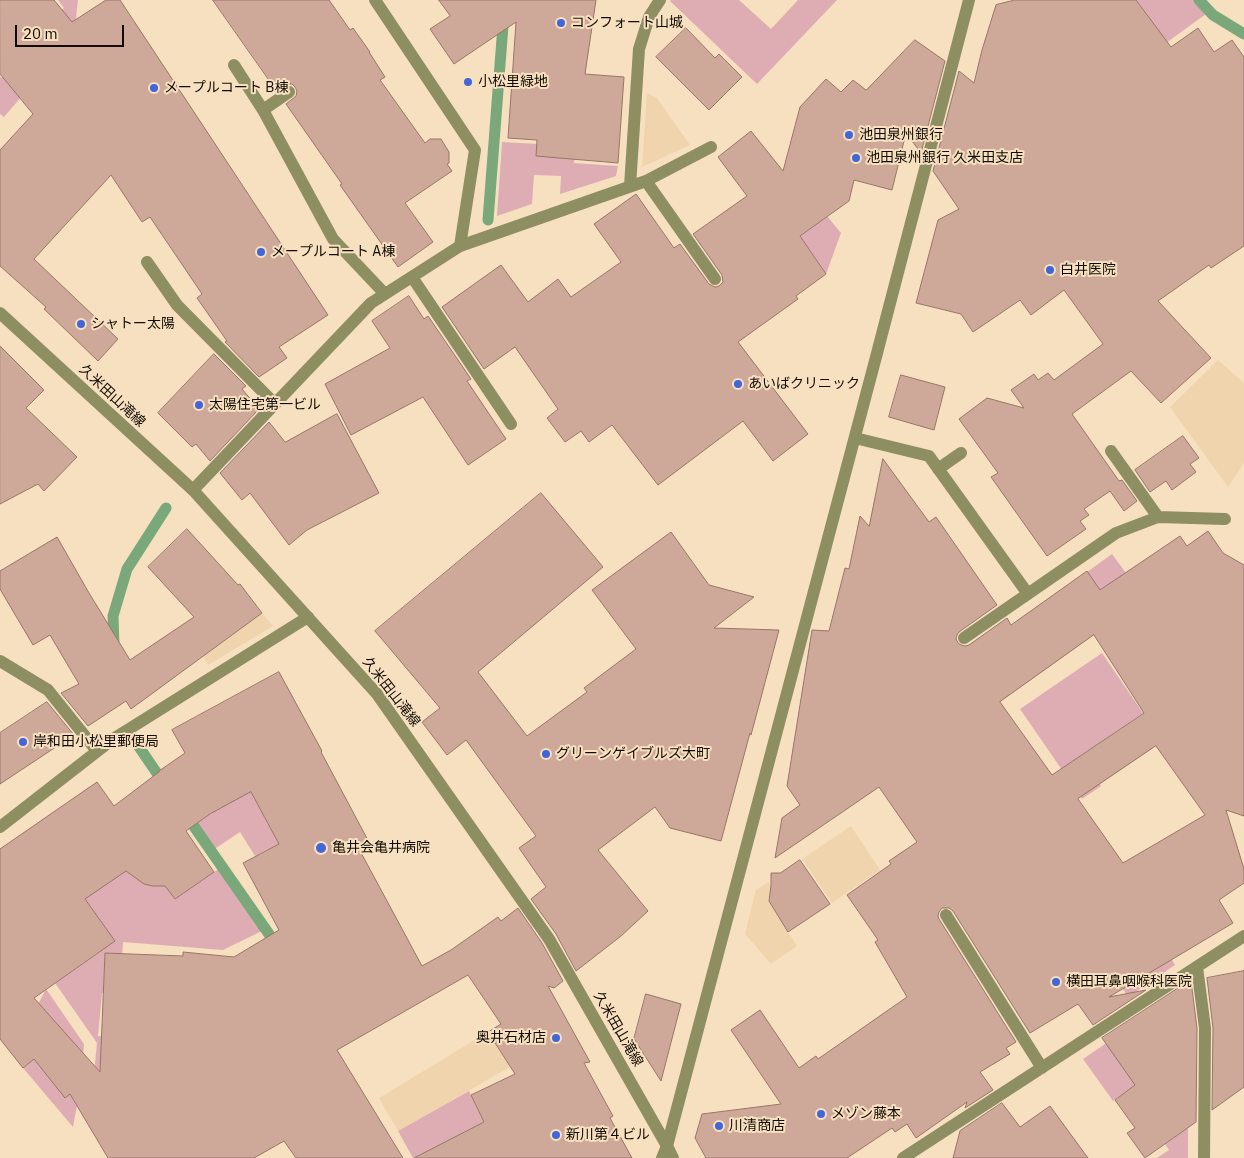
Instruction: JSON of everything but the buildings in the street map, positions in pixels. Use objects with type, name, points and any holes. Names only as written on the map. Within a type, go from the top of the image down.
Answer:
[{"type":"street","points":[[375,0],[475,150],[460,246]]},
{"type":"street","points":[[630,186],[639,49],[649,17],[660,0]]},
{"type":"street","points":[[665,1152],[855,438],[969,0]]},
{"type":"street","points":[[234,65],[263,110],[333,239],[385,294]]},
{"type":"street","points":[[263,110],[289,92]]},
{"type":"street","points":[[193,490],[371,303],[460,246],[646,181],[711,147]]},
{"type":"street","points":[[646,181],[714,279]]},
{"type":"street","points":[[147,262],[177,305],[275,404]]},
{"type":"street","points":[[412,276],[511,424]]},
{"type":"street","name":"久米田山滝線","points":[[0,313],[193,490],[377,694],[549,939],[665,1152],[673,1158]]},
{"type":"street","points":[[855,438],[929,456],[1028,594]]},
{"type":"street","points":[[1111,451],[1158,517]]},
{"type":"street","points":[[938,469],[960,453]]},
{"type":"street","points":[[964,638],[1116,533],[1158,517],[1225,519]]},
{"type":"street","points":[[0,827],[120,734],[308,617]]},
{"type":"street","points":[[0,661],[48,690],[97,751]]},
{"type":"street","points":[[946,915],[1042,1068]]},
{"type":"street","points":[[903,1158],[1244,936]]},
{"type":"street","points":[[1197,967],[1205,1028],[1204,1158]]},
{"type":"shaded area","points":[[58,0],[78,0],[75,28],[68,43],[4,117],[0,114],[0,76],[1,78],[50,37],[41,27],[64,8]]},
{"type":"shaded area","points":[[671,0],[739,0],[771,29],[798,0],[837,0],[757,84]]},
{"type":"shaded area","points":[[1136,0],[1194,0],[1206,14],[1159,48],[1149,17]]},
{"type":"shaded area","points":[[647,93],[657,98],[690,145],[642,167]]},
{"type":"shaded area","points":[[502,142],[576,146],[574,163],[618,166],[616,176],[560,194],[561,176],[534,175],[532,204],[497,216]]},
{"type":"shaded area","points":[[827,216],[841,233],[826,274],[800,236]]},
{"type":"shaded area","points":[[1218,360],[1244,383],[1244,463],[1228,487],[1170,407]]},
{"type":"shaded area","points":[[1112,554],[1143,596],[1117,614],[1087,572]]},
{"type":"shaded area","points":[[262,613],[273,626],[208,665],[187,623],[224,641]]},
{"type":"shaded area","points":[[1102,653],[1143,713],[1080,756],[1101,786],[1082,799],[1020,709]]},
{"type":"shaded area","points":[[194,744],[251,792],[279,844],[255,856],[240,832],[213,850],[195,824],[185,752],[183,750]]},
{"type":"shaded area","points":[[53,813],[121,848],[163,883],[175,899],[220,868],[264,930],[223,950],[123,942],[120,994],[102,993],[98,1036],[143,1038],[155,1056],[94,1073],[97,1043],[55,983],[100,952],[58,875],[28,830]]},
{"type":"shaded area","points":[[851,826],[880,870],[832,903],[802,859]]},
{"type":"shaded area","points":[[768,882],[785,907],[776,913],[797,946],[771,964],[745,934],[756,890]]},
{"type":"shaded area","points":[[1161,941],[1175,965],[1128,997],[1113,973]]},
{"type":"shaded area","points":[[46,989],[84,1044],[81,1084],[73,1127],[23,1068],[30,1062],[19,1048],[12,1054]]},
{"type":"shaded area","points":[[1146,1016],[1145,1078],[1113,1101],[1083,1059]]},
{"type":"shaded area","points":[[488,1032],[510,1067],[398,1131],[379,1098]]},
{"type":"shaded area","points":[[469,1091],[484,1122],[431,1158],[413,1158],[398,1131]]},
{"type":"shaded area","points":[[1188,1128],[1188,1158],[1157,1158],[1169,1150],[1165,1144]]},
{"type":"waterway","points":[[488,220],[505,0]]},
{"type":"waterway","points":[[1199,0],[1213,15],[1244,34]]},
{"type":"waterway","points":[[114,646],[113,616],[127,569],[166,508]]},
{"type":"waterway","points":[[135,741],[165,785]]},
{"type":"waterway","points":[[186,815],[278,947]]},
{"type":"place","name":"コンフォート山城","points":[[561,23]]},
{"type":"place","name":"小松里緑地","points":[[468,82]]},
{"type":"place","name":"メープルコート B棟","points":[[154,88]]},
{"type":"place","name":"池田泉州銀行","points":[[849,135]]},
{"type":"place","name":"池田泉州銀行 久米田支店","points":[[856,158]]},
{"type":"place","name":"メープルコート A棟","points":[[261,252]]},
{"type":"place","name":"白井医院","points":[[1050,270]]},
{"type":"place","name":"シャトー太陽","points":[[81,324]]},
{"type":"place","name":"あいばクリニック","points":[[738,384]]},
{"type":"place","name":"太陽住宅第一ビル","points":[[199,405]]},
{"type":"place","name":"岸和田小松里郵便局","points":[[23,742]]},
{"type":"place","name":"グリーンゲイブルズ大町","points":[[546,754]]},
{"type":"place","name":"亀井会亀井病院","points":[[321,848]]},
{"type":"place","name":"横田耳鼻咽喉科医院","points":[[1056,982]]},
{"type":"place","name":"奥井石材店","points":[[556,1038]]},
{"type":"place","name":"メゾン藤本","points":[[821,1114]]},
{"type":"place","name":"川清商店","points":[[719,1126]]},
{"type":"place","name":"新川第４ビル","points":[[556,1135]]}]
